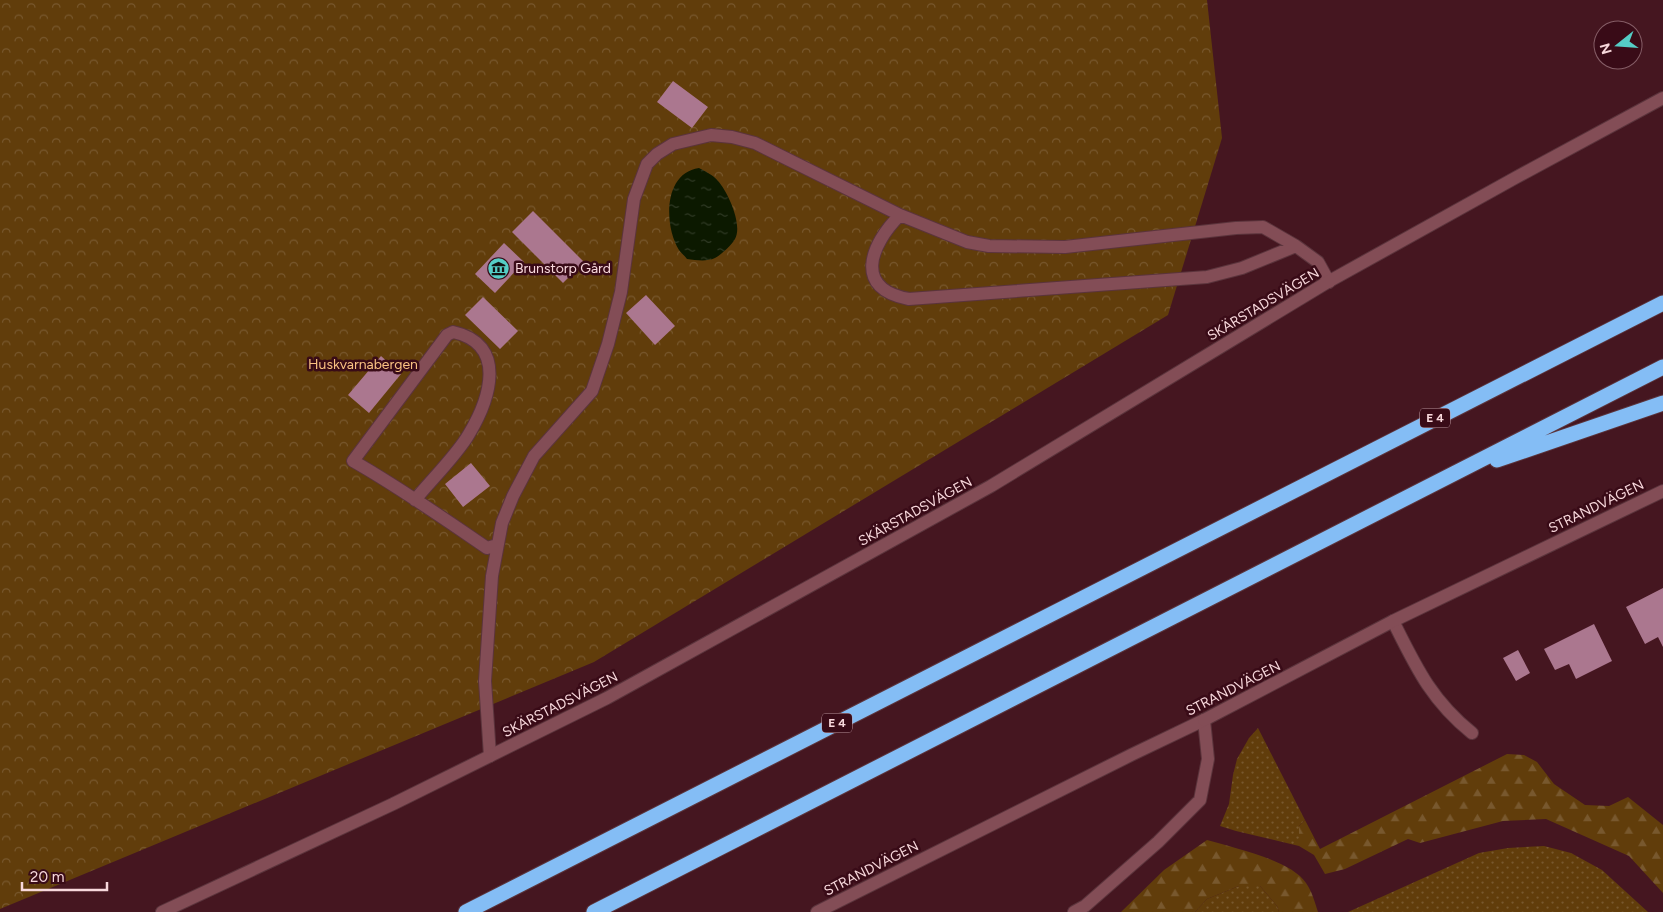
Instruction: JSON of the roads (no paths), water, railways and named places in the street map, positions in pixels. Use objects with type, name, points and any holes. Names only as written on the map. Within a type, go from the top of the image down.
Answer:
[{"type":"highway","name":"E 4","points":[[466,912],[1663,302]]},
{"type":"highway","points":[[594,912],[1663,367]]},
{"type":"highway","points":[[1446,478],[1663,403]]},
{"type":"main road","name":"SKÄRSTADSVÄGEN","points":[[162,912],[393,804],[607,698],[992,486],[1329,282],[1506,182],[1663,98]]},
{"type":"main road","points":[[490,756],[485,681],[492,576],[502,523],[513,496],[534,456],[592,391],[608,344],[621,292],[634,199],[647,164],[656,154],[673,144],[711,135],[732,137],[755,144],[900,215],[967,242],[989,246],[1064,247],[1236,228],[1263,227],[1296,246],[1318,262],[1329,282]]},
{"type":"main road","points":[[900,215],[881,238],[873,254],[872,269],[878,283],[885,292],[895,297],[909,299],[1207,277],[1242,268],[1296,246]]},
{"type":"main road","points":[[415,500],[469,435],[482,408],[487,392],[490,370],[486,352],[479,344],[461,333],[453,332],[448,334],[353,461],[487,548],[497,545]]},
{"type":"main road","name":"STRANDVÄGEN","points":[[817,912],[1204,720],[1393,621],[1663,491]]},
{"type":"main road","points":[[1393,621],[1415,666],[1428,687],[1453,718],[1472,733]]},
{"type":"main road","points":[[1080,910],[1158,842],[1200,800],[1208,759],[1204,720]]},
{"type":"water","points":[[699,168],[709,173],[722,186],[730,200],[737,226],[735,239],[729,247],[715,258],[705,260],[687,259],[680,251],[674,240],[669,215],[673,190],[679,180],[687,172]]},
{"type":"place","name":"Brunstorp Gård","points":[[499,268]]},
{"type":"park label","name":"Huskvarnabergen","points":[[363,364]]}]
